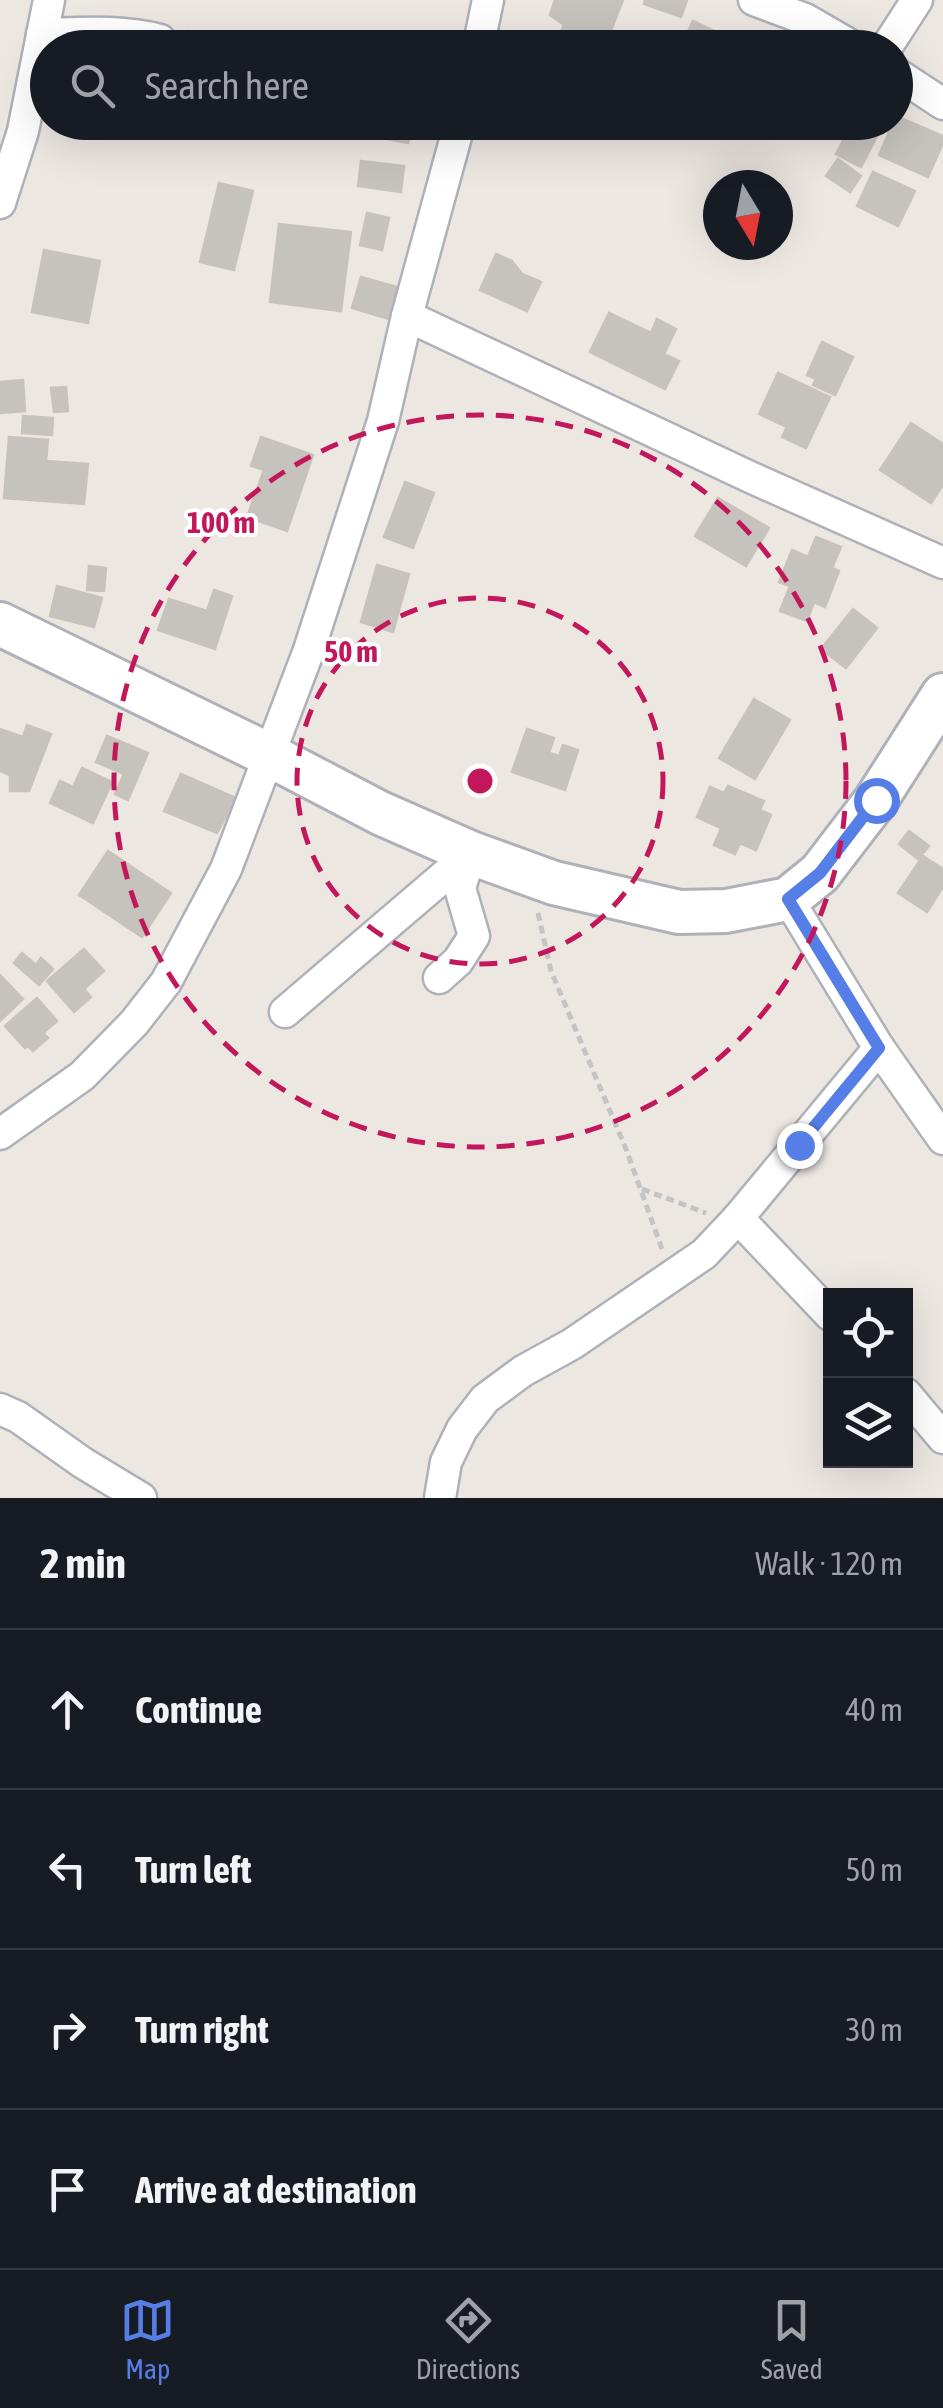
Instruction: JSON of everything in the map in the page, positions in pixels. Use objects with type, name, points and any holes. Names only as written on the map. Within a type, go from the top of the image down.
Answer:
[{"type":"street","points":[[43,30],[49,0]]},
{"type":"street","points":[[482,30],[488,0]]},
{"type":"street","points":[[754,0],[824,30]]},
{"type":"street","points":[[898,30],[917,0]]},
{"type":"street","points":[[913,84],[943,104]]},
{"type":"street","points":[[0,203],[30,95]]},
{"type":"street","points":[[0,1134],[82,1076],[134,1023],[166,982],[226,869],[343,550],[383,421],[455,140]]},
{"type":"street","points":[[407,316],[943,563]]},
{"type":"street","points":[[0,624],[380,813],[471,853],[572,887],[679,912],[726,911],[788,899],[820,873],[876,800],[943,695]]},
{"type":"street","points":[[439,978],[458,961],[474,936],[460,888],[471,853]]},
{"type":"street","points":[[285,1012],[471,853]]},
{"type":"street","points":[[788,899],[879,1048],[943,1139]]},
{"type":"street","points":[[440,1498],[446,1462],[462,1430],[486,1400],[704,1254],[879,1048]]},
{"type":"street","points":[[735,1222],[823,1307]]},
{"type":"street","points":[[913,1402],[943,1438]]},
{"type":"street","points":[[0,1408],[140,1498]]},
{"type":"path","points":[[529,874],[550,971],[642,1189],[672,1276]]},
{"type":"path","points":[[642,1189],[735,1222]]},
{"type":"building","points":[[555,0],[623,0],[611,30],[562,30],[564,25],[550,15]]},
{"type":"building","points":[[645,0],[687,0],[681,17],[644,4]]},
{"type":"building","points":[[693,21],[712,30],[689,30]]},
{"type":"building","points":[[913,123],[943,136],[928,177],[879,155],[886,140],[913,140]]},
{"type":"building","points":[[843,140],[875,140],[861,167],[836,154]]},
{"type":"building","points":[[838,159],[861,176],[850,192],[826,176]]},
{"type":"building","points":[[361,161],[404,166],[401,192],[358,186]]},
{"type":"building","points":[[873,172],[915,191],[898,226],[857,206]]},
{"type":"building","points":[[219,183],[253,191],[234,270],[200,262]]},
{"type":"building","points":[[367,213],[389,218],[382,250],[360,245]]},
{"type":"building","points":[[279,224],[351,232],[341,311],[270,302]]},
{"type":"building","points":[[44,250],[100,261],[88,323],[32,312]]},
{"type":"building","points":[[496,254],[512,261],[522,274],[541,282],[527,311],[480,290]]},
{"type":"building","points":[[361,277],[401,288],[392,320],[352,308]]},
{"type":"building","points":[[609,313],[651,333],[657,319],[676,329],[664,354],[679,361],[665,389],[590,352]]},
{"type":"building","points":[[822,342],[853,357],[835,395],[813,385],[816,379],[807,375]]},
{"type":"building","points":[[778,373],[830,397],[806,448],[782,437],[787,427],[759,414]]},
{"type":"building","points":[[23,380],[25,411],[0,413],[0,382]]},
{"type":"building","points":[[66,387],[68,411],[54,412],[51,388]]},
{"type":"building","points":[[23,416],[53,418],[52,435],[22,433]]},
{"type":"building","points":[[911,423],[943,444],[943,485],[931,503],[880,470]]},
{"type":"building","points":[[9,437],[48,440],[46,461],[88,464],[84,504],[4,498]]},
{"type":"building","points":[[261,437],[313,455],[287,531],[247,517],[264,470],[251,466]]},
{"type":"building","points":[[405,482],[434,493],[413,548],[384,537]]},
{"type":"building","points":[[718,498],[769,528],[746,566],[695,536]]},
{"type":"building","points":[[816,537],[841,547],[832,568],[839,571],[825,607],[814,602],[807,621],[780,611],[790,586],[779,582],[792,550],[808,557]]},
{"type":"building","points":[[377,565],[409,574],[393,632],[361,622]]},
{"type":"building","points":[[89,566],[106,568],[104,591],[87,590]]},
{"type":"building","points":[[57,586],[102,598],[94,627],[50,616]]},
{"type":"building","points":[[214,590],[232,596],[215,649],[158,630],[169,599],[207,611]]},
{"type":"building","points":[[853,609],[877,628],[846,668],[821,649]]},
{"type":"building","points":[[754,699],[790,720],[755,779],[719,758]]},
{"type":"building","points":[[27,725],[51,734],[29,791],[10,791],[10,775],[0,771],[0,729],[23,737]]},
{"type":"building","points":[[527,729],[554,738],[549,753],[559,756],[563,745],[578,750],[565,790],[512,772]]},
{"type":"building","points":[[107,736],[148,753],[128,800],[115,794],[124,774],[96,762]]},
{"type":"building","points":[[82,768],[112,782],[93,823],[50,803],[60,781],[73,787]]},
{"type":"building","points":[[181,774],[236,798],[217,833],[164,811]]},
{"type":"building","points":[[728,786],[764,801],[760,810],[771,815],[756,850],[740,843],[735,854],[714,845],[721,828],[697,817],[710,787],[724,793]]},
{"type":"building","points":[[909,831],[929,846],[918,859],[899,844]]},
{"type":"building","points":[[108,851],[171,893],[142,937],[79,895]]},
{"type":"building","points":[[923,856],[943,869],[943,887],[927,912],[898,893]]},
{"type":"building","points":[[84,949],[104,971],[84,989],[91,997],[74,1012],[47,981]]},
{"type":"building","points":[[22,953],[36,965],[41,958],[53,969],[39,985],[14,963]]},
{"type":"building","points":[[0,975],[23,999],[0,1021]]},
{"type":"building","points":[[37,998],[57,1021],[43,1033],[48,1038],[33,1051],[25,1048],[5,1026]]},
{"type":"route","points":[[799,1145],[879,1048],[788,899],[820,873],[876,800]]}]
